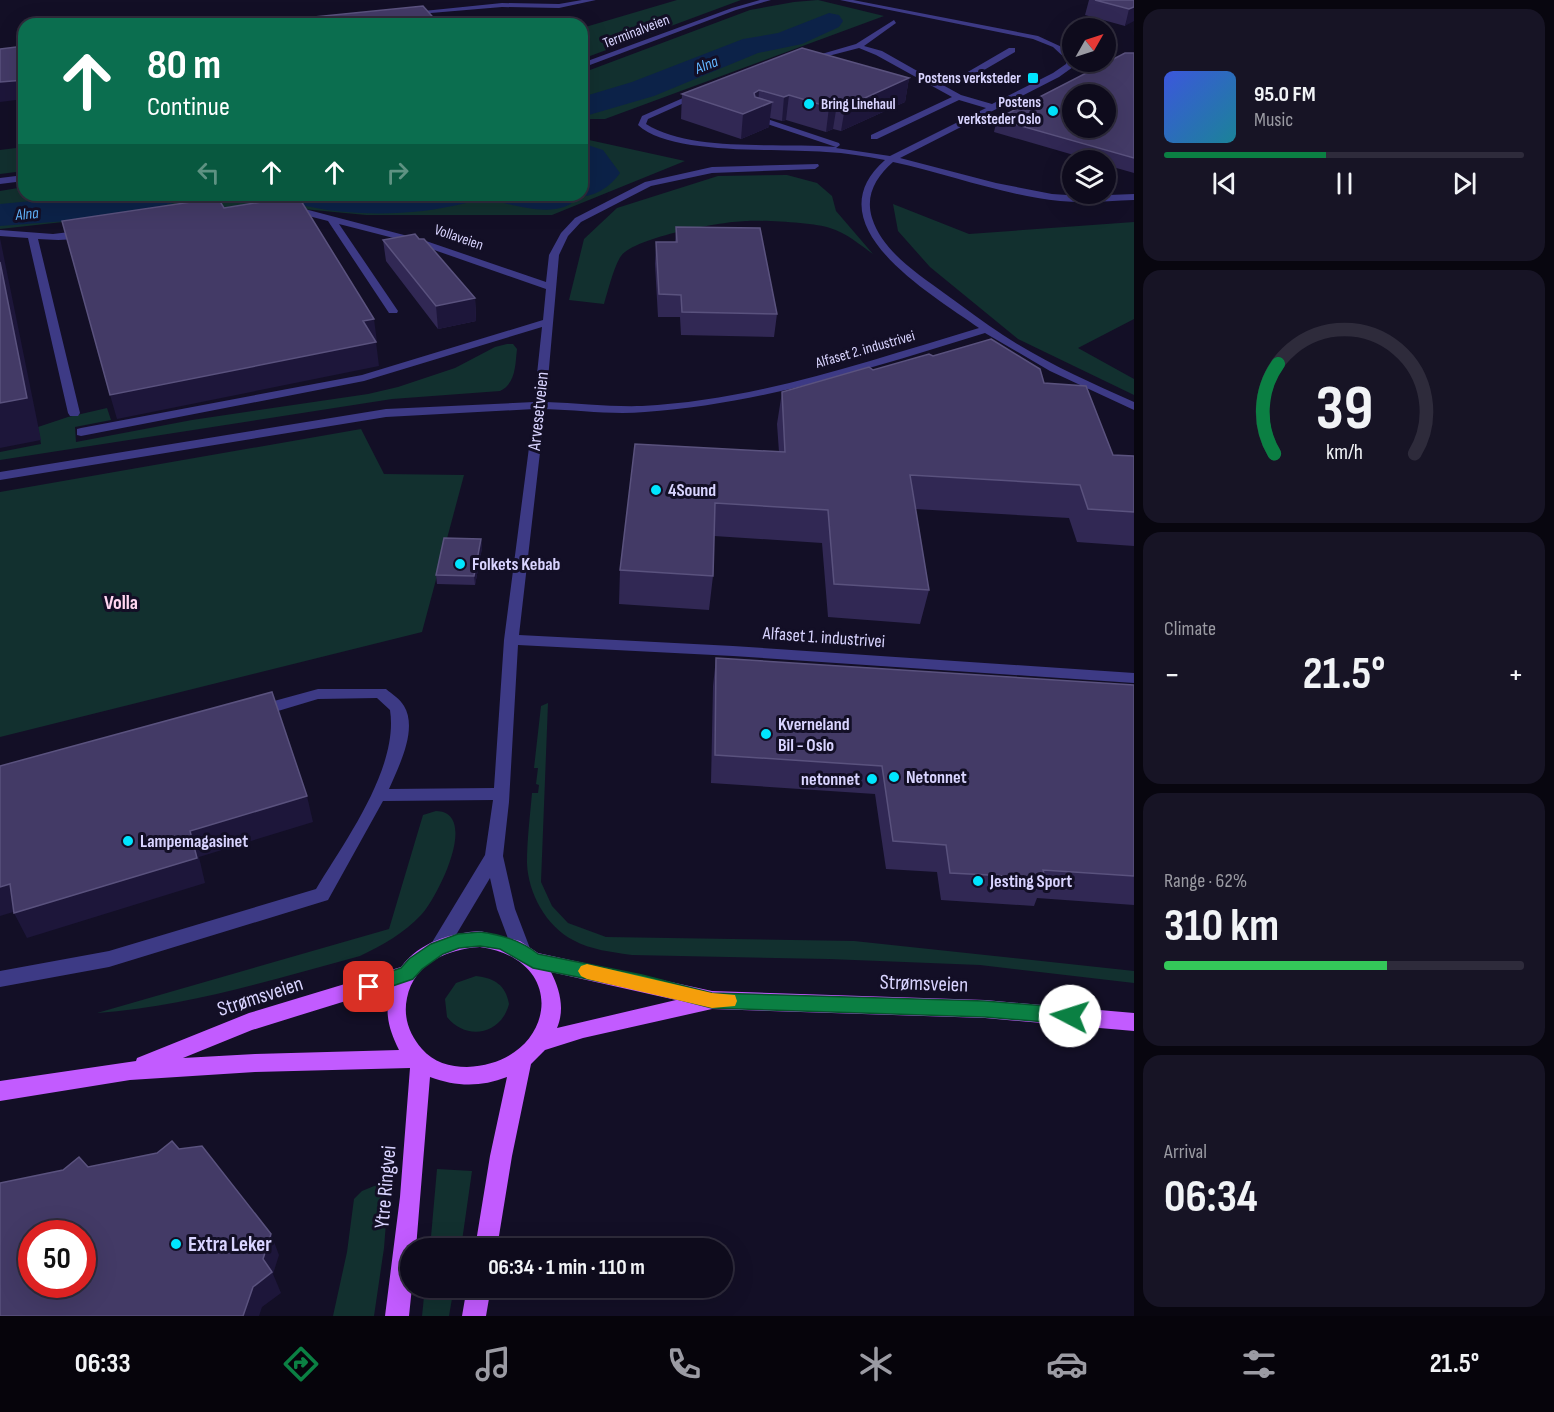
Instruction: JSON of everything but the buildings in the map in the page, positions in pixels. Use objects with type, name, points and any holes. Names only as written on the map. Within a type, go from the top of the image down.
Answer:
[{"type":"main road","points":[[480,939],[502,942],[527,956],[546,978],[552,999],[549,1021],[540,1042],[521,1061],[501,1071],[481,1076],[459,1077],[439,1071],[419,1060],[404,1044],[397,1027],[395,1009],[399,990],[407,974],[416,964],[437,949],[458,941],[480,939]]},
{"type":"main road","name":"Strømsveien","points":[[527,956],[712,1000],[985,1009],[1134,1022]]},
{"type":"main road","name":"Strømsveien","points":[[130,1071],[249,1022],[407,974]]},
{"type":"main road","name":"Strømsveien","points":[[540,1042],[583,1029],[712,1000]]},
{"type":"main road","name":"Strømsveien","points":[[0,1091],[130,1071],[255,1063],[419,1060]]},
{"type":"main road","name":"Ytre Ringvei","points":[[397,1316],[411,1197],[419,1060]]},
{"type":"main road","points":[[488,1238],[501,1156],[521,1061]]},
{"type":"main road","points":[[474,1316],[477,1298]]},
{"type":"street","points":[[402,14],[502,5],[559,6],[593,0]]},
{"type":"street","name":"Terminalveien","points":[[588,64],[734,9],[768,0]]},
{"type":"street","points":[[843,0],[1035,37],[1062,51]]},
{"type":"street","points":[[858,0],[870,5]]},
{"type":"street","points":[[798,62],[859,46],[894,22]]},
{"type":"street","points":[[859,46],[879,53],[958,97],[992,107]]},
{"type":"street","points":[[934,84],[969,75],[1011,50]]},
{"type":"street","points":[[1116,61],[1134,62]]},
{"type":"street","points":[[1062,70],[891,159],[867,186],[865,207],[867,219],[881,242],[910,273],[988,329],[1038,360],[1134,406]]},
{"type":"street","points":[[710,88],[645,118],[642,125],[660,136],[691,142],[853,151]]},
{"type":"street","points":[[874,137],[958,97]]},
{"type":"street","points":[[758,118],[853,151],[999,186],[1055,197],[1134,197]]},
{"type":"street","name":"Arvesetveien","points":[[527,956],[506,909],[494,856],[501,794],[511,640],[540,405],[554,255],[564,235],[578,220],[648,184],[690,173],[743,168],[814,166]]},
{"type":"street","points":[[0,181],[18,179]]},
{"type":"street","name":"Vollaveien","points":[[276,211],[297,210],[420,242],[550,287]]},
{"type":"street","points":[[331,219],[393,310]]},
{"type":"street","points":[[0,232],[53,237],[98,231]]},
{"type":"street","points":[[32,235],[74,413]]},
{"type":"street","points":[[81,432],[364,378],[547,322]]},
{"type":"street","name":"Alfaset 2. industrivei","points":[[540,405],[643,410],[711,403],[787,387],[988,329]]},
{"type":"street","points":[[0,476],[386,413],[540,405]]},
{"type":"street","name":"Alfaset 1. industrivei","points":[[511,640],[733,651],[1134,678]]},
{"type":"street","points":[[0,979],[109,959],[322,895],[380,795],[402,733],[398,708],[381,693],[318,694],[239,716]]},
{"type":"street","points":[[380,795],[501,794]]},
{"type":"street","name":"Arvesetveien","points":[[437,949],[494,856]]},
{"type":"green space","points":[[677,0],[741,0],[588,57],[588,26]]},
{"type":"green space","points":[[818,0],[884,16],[605,119],[588,120],[588,71],[750,10]]},
{"type":"green space","points":[[588,139],[685,161],[588,200]]},
{"type":"green space","points":[[18,148],[18,172],[0,174],[0,150]]},
{"type":"green space","points":[[787,175],[817,183],[832,196],[836,211],[873,254],[842,233],[823,226],[766,221],[720,224],[680,231],[629,249],[618,260],[604,304],[569,300],[584,239],[617,208],[718,176]]},
{"type":"green space","points":[[18,188],[18,201],[586,201],[552,215],[366,215],[261,205],[162,211],[0,229],[0,191]]},
{"type":"green space","points":[[893,204],[969,234],[1134,222],[1134,319],[1078,348],[1134,379],[1134,395],[1018,339],[930,267],[898,231]]},
{"type":"green space","points":[[513,344],[517,349],[515,368],[512,379],[500,391],[392,399],[0,460],[0,452],[41,444],[38,427],[107,408],[111,420],[75,427],[76,442],[192,420],[368,394],[398,387],[455,368],[495,347]]},
{"type":"green space","points":[[361,429],[384,474],[464,475],[422,632],[0,737],[0,492]]},
{"type":"green space","points":[[548,703],[541,882],[552,906],[568,923],[606,937],[854,941],[1134,971],[1134,983],[980,965],[632,955],[602,950],[573,940],[555,926],[540,907],[528,874],[532,793],[538,793],[539,785],[536,784],[538,768],[534,768],[541,706]]},
{"type":"green space","points":[[436,811],[449,815],[455,825],[455,840],[445,874],[421,915],[385,943],[360,956],[230,991],[164,1005],[97,1013],[389,929],[423,815]]},
{"type":"green space","points":[[476,976],[494,981],[502,987],[509,1004],[499,1022],[491,1028],[473,1032],[455,1025],[447,1017],[445,999],[456,983]]},
{"type":"green space","points":[[437,1169],[472,1171],[462,1238],[431,1238]]},
{"type":"green space","points":[[379,1184],[389,1185],[384,1248],[374,1316],[333,1316],[347,1252],[354,1199],[362,1191]]},
{"type":"green space","points":[[424,1298],[452,1298],[449,1316],[422,1316]]},
{"type":"waterway","name":"Alna","points":[[588,105],[643,89],[753,45],[792,38],[829,21]]},
{"type":"waterway","name":"Alna","points":[[588,156],[602,173],[588,182]]},
{"type":"waterway","name":"Alna","points":[[0,215],[79,209],[126,201]]},
{"type":"waterway","name":"Alna","points":[[360,201],[407,201]]},
{"type":"slow traffic","points":[[587,971],[712,1000],[728,1001]]},
{"type":"place","name":"Postens verksteder","points":[[1033,78]]},
{"type":"place","name":"Bring Linehaul","points":[[809,104]]},
{"type":"place","name":"Postens verksteder Oslo","points":[[1053,111]]},
{"type":"place","name":"4Sound","points":[[656,490]]},
{"type":"place","name":"Folkets Kebab","points":[[460,564]]},
{"type":"place","name":"Kverneland Bil - Oslo","points":[[766,734]]},
{"type":"place","name":"Netonnet","points":[[894,777]]},
{"type":"place","name":"netonnet","points":[[872,779]]},
{"type":"place","name":"Lampemagasinet","points":[[128,841]]},
{"type":"place","name":"Jesting Sport","points":[[978,881]]},
{"type":"place","name":"Extra Leker","points":[[176,1244]]},
{"type":"district","name":"Volla","points":[[121,602]]},
{"type":"route","points":[[369,987],[407,974],[426,955],[437,949],[458,941],[480,939],[502,942],[522,951],[533,960],[712,1000],[985,1009],[1070,1016]]}]
